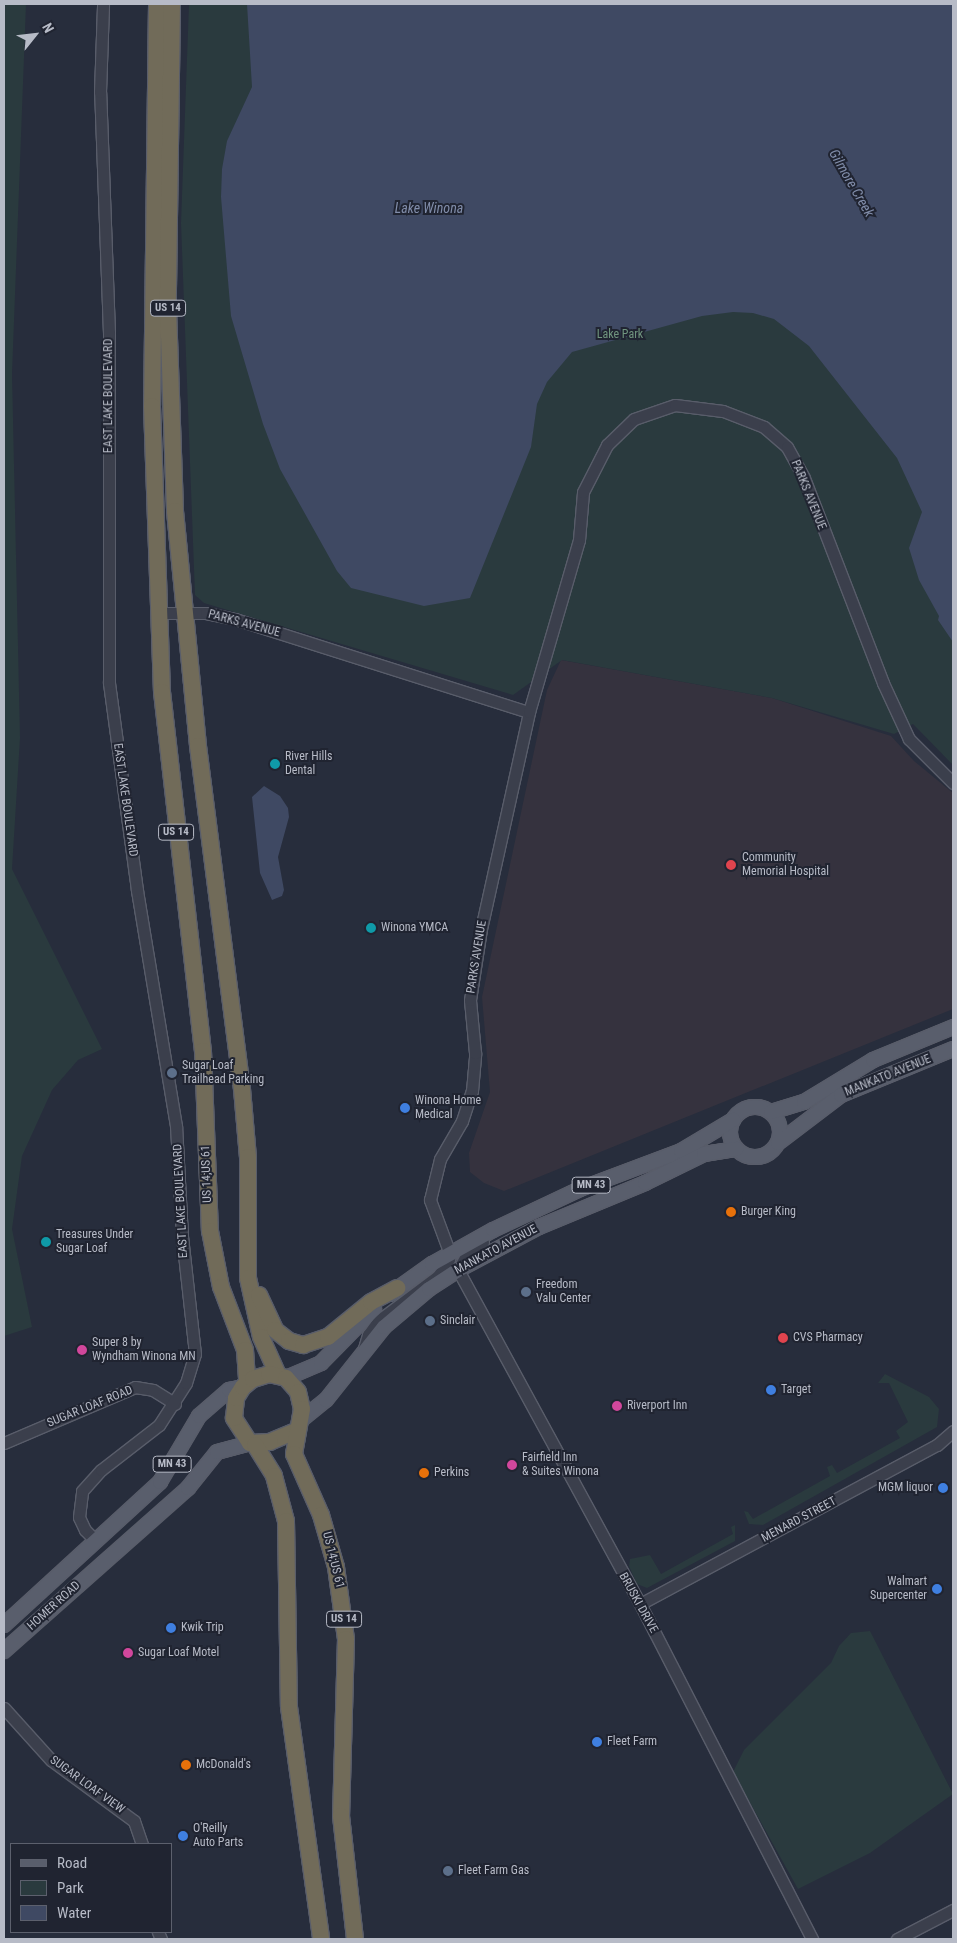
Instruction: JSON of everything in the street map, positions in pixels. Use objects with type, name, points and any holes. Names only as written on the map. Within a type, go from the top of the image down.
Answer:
[{"type":"highway","name":"US 14","points":[[157,613],[152,406],[158,4]]},
{"type":"highway","name":"US 14","points":[[172,4],[168,349],[183,612]]},
{"type":"highway","name":"US 14;US 61","points":[[183,612],[242,1089],[248,1157],[247,1246],[253,1308],[264,1345],[282,1376],[300,1397],[296,1462],[327,1532],[344,1611],[346,1667],[341,1816],[355,1939]]},
{"type":"highway","name":"US 14;US 61","points":[[157,613],[168,768],[204,1051],[210,1231],[222,1287],[245,1350],[245,1384],[236,1398],[234,1418],[274,1476],[286,1520],[289,1708],[321,1939]]},
{"type":"highway","points":[[247,1246],[259,1295],[270,1323],[281,1336],[297,1344],[310,1344],[328,1337],[371,1302],[397,1288]]},
{"type":"highway","points":[[245,1384],[261,1375],[282,1376]]},
{"type":"highway","points":[[252,1444],[299,1425]]},
{"type":"main road","name":"MANKATO AVENUE","points":[[282,1376],[321,1363],[397,1288],[450,1254],[536,1209],[680,1152],[733,1120],[740,1111],[751,1107],[771,1112],[804,1102],[874,1060],[953,1027]]},
{"type":"main road","name":"MANKATO AVENUE","points":[[299,1425],[326,1400],[364,1348],[406,1307],[458,1270],[539,1227],[645,1183],[704,1154],[737,1149],[748,1156],[758,1156],[767,1153],[840,1095],[885,1074],[953,1050]]},
{"type":"main road","points":[[771,1112],[780,1127],[778,1143]]},
{"type":"main road","points":[[733,1120],[731,1136],[737,1149]]},
{"type":"main road","name":"MN 43","points":[[95,1540],[160,1482],[199,1416],[228,1390],[245,1384]]},
{"type":"main road","name":"HOMER ROAD","points":[[4,1651],[188,1488],[217,1452],[252,1444]]},
{"type":"main road","name":"HOMER ROAD","points":[[4,1625],[95,1540]]},
{"type":"street","name":"EAST LAKE BOULEVARD","points":[[95,1540],[85,1530],[79,1517],[82,1491],[101,1470],[159,1425],[175,1404],[195,1354],[182,1236],[180,1152],[137,890],[109,683],[109,333],[100,92],[103,4]]},
{"type":"street","name":"PARKS AVENUE","points":[[450,1254],[430,1200],[432,1186],[440,1159],[462,1120],[472,1091],[475,1053],[470,1000],[475,967],[529,712],[579,540],[583,492],[607,445],[634,419],[675,405],[722,411],[764,427],[787,447],[804,478],[883,683],[908,739],[953,783]]},
{"type":"street","name":"PARKS AVENUE","points":[[157,613],[183,612],[235,618],[529,712]]},
{"type":"street","points":[[458,1270],[472,1249],[536,1209]]},
{"type":"street","points":[[364,1348],[368,1335],[378,1321],[438,1276],[450,1254]]},
{"type":"street","name":"BRUSKI DRIVE","points":[[458,1270],[640,1604],[812,1939]]},
{"type":"street","name":"SUGAR LOAF ROAD","points":[[4,1443],[135,1387],[153,1390],[175,1404]]},
{"type":"street","name":"MENARD STREET","points":[[640,1604],[937,1445],[953,1431]]},
{"type":"street","name":"SUGAR LOAF VIEW","points":[[4,1708],[51,1760],[134,1821],[142,1843]]},
{"type":"street","points":[[898,1939],[953,1910]]},
{"type":"shaded area","name":"Community Memorial Hospital","points":[[561,660],[772,698],[891,736],[914,761],[953,793],[953,1009],[504,1191],[484,1183],[470,1172],[469,1153],[490,1092],[482,997],[547,690]]},
{"type":"green space","points":[[4,4],[26,4],[12,374],[20,738],[12,869],[102,1049],[78,1060],[52,1090],[22,1156],[12,1229],[32,1327],[4,1336]]},
{"type":"green space","name":"Lake Winona","points":[[189,4],[953,4],[953,765],[913,724],[894,734],[772,698],[562,660],[513,695],[204,603],[195,595],[181,223]]},
{"type":"green space","points":[[885,1374],[929,1397],[939,1409],[937,1427],[763,1525],[749,1524],[744,1511],[748,1512],[753,1519],[830,1476],[827,1467],[832,1465],[837,1473],[900,1438],[896,1431],[908,1422],[889,1383],[878,1383]]},
{"type":"green space","points":[[735,1525],[735,1541],[647,1588],[637,1584],[629,1566],[630,1559],[650,1555],[661,1574],[733,1534],[731,1527]]},
{"type":"green space","points":[[870,1631],[953,1794],[870,1853],[798,1889],[733,1772],[744,1750],[831,1663],[839,1646],[851,1633]]},
{"type":"water","name":"Lake Winona","points":[[247,4],[953,4],[953,642],[938,620],[939,616],[919,580],[909,548],[922,512],[897,458],[809,346],[774,319],[753,313],[733,312],[702,316],[572,352],[547,382],[537,404],[531,447],[470,598],[424,606],[351,588],[337,571],[280,469],[263,424],[231,316],[221,197],[222,169],[227,141],[252,87]]},
{"type":"water","points":[[264,786],[280,796],[288,808],[289,817],[278,857],[284,890],[282,896],[272,900],[260,873],[252,797]]},
{"type":"place","name":"River Hills Dental","points":[[275,764]]},
{"type":"place","name":"Community Memorial Hospital","points":[[731,865]]},
{"type":"place","name":"Winona YMCA","points":[[371,928]]},
{"type":"place","name":"Sugar Loaf Trailhead Parking","points":[[172,1073]]},
{"type":"place","name":"Winona Home Medical","points":[[405,1108]]},
{"type":"place","name":"Burger King","points":[[731,1212]]},
{"type":"place","name":"Treasures Under Sugar Loaf","points":[[46,1242]]},
{"type":"place","name":"Freedom Valu Center","points":[[526,1292]]},
{"type":"place","name":"Sinclair","points":[[430,1321]]},
{"type":"place","name":"CVS Pharmacy","points":[[783,1338]]},
{"type":"place","name":"Super 8 by Wyndham Winona MN","points":[[82,1350]]},
{"type":"place","name":"Target","points":[[771,1390]]},
{"type":"place","name":"Riverport Inn","points":[[617,1406]]},
{"type":"place","name":"Fairfield Inn & Suites Winona","points":[[512,1465]]},
{"type":"place","name":"Perkins","points":[[424,1473]]},
{"type":"place","name":"MGM liquor","points":[[943,1488]]},
{"type":"place","name":"Walmart Supercenter","points":[[937,1589]]},
{"type":"place","name":"Kwik Trip","points":[[171,1628]]},
{"type":"place","name":"Sugar Loaf Motel","points":[[128,1653]]},
{"type":"place","name":"Fleet Farm","points":[[597,1742]]},
{"type":"place","name":"McDonald's","points":[[186,1765]]},
{"type":"place","name":"O'Reilly Auto Parts","points":[[183,1836]]},
{"type":"place","name":"Fleet Farm Gas","points":[[448,1871]]},
{"type":"water label","name":"Gilmore Creek","points":[[852,183]]},
{"type":"park label","name":"Lake Park","points":[[620,335]]}]
